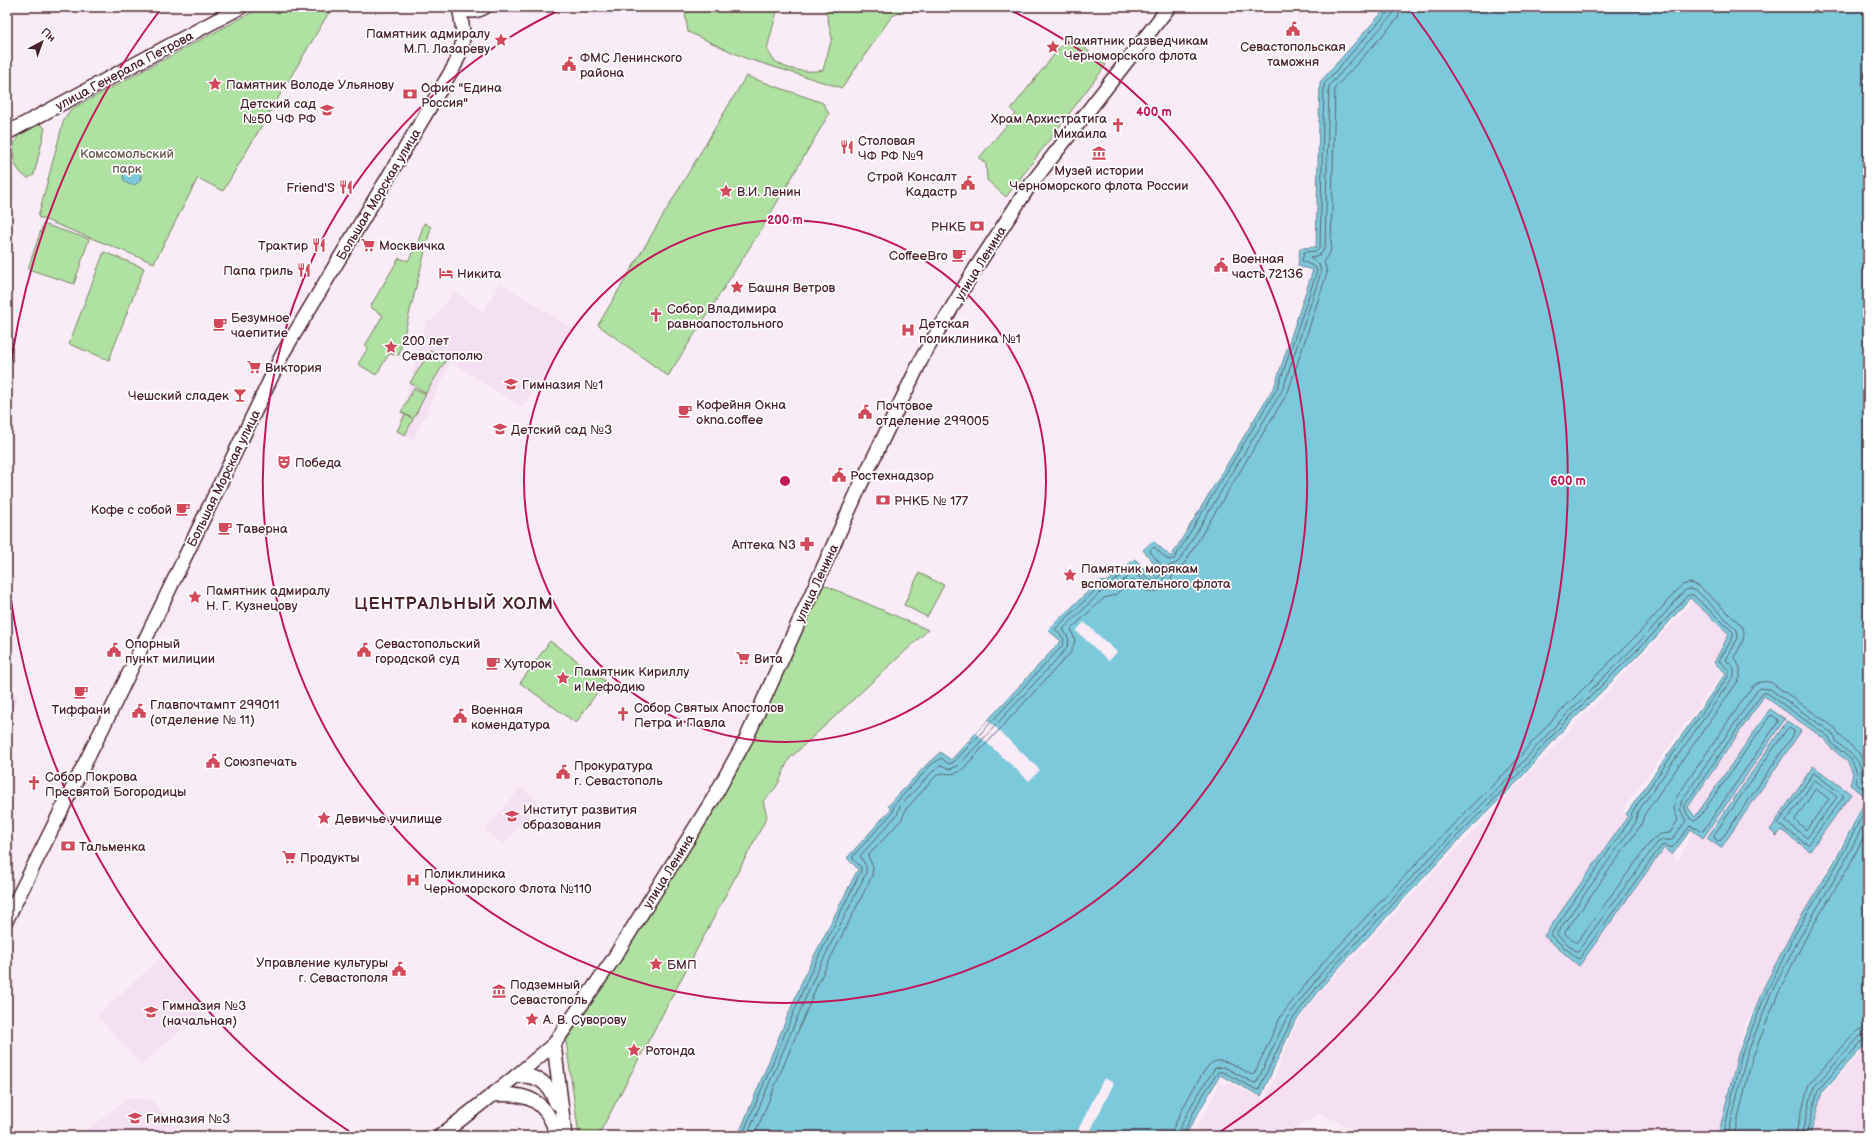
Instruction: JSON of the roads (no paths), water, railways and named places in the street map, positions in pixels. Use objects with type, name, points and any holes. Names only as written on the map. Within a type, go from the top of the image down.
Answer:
[{"type":"main road","points":[[218,7],[218,20]]},
{"type":"main road","name":"улица Генерала Петрова","points":[[7,133],[241,7]]},
{"type":"main road","points":[[460,7],[470,12],[485,7]]},
{"type":"main road","name":"Большая Морская улица","points":[[7,919],[108,716],[283,353],[452,70],[462,50],[464,32],[460,7]]},
{"type":"main road","name":"улица Ленина","points":[[440,1136],[554,1044],[612,960],[713,799],[742,746],[860,486],[923,356],[975,269],[1028,188],[1169,7]]},
{"type":"main road","points":[[554,1044],[564,1136]]},
{"type":"main road","points":[[516,1076],[535,1077],[543,1082],[554,1097],[562,1122]]},
{"type":"main road","points":[[492,1095],[515,1094],[532,1099],[551,1119],[557,1136]]},
{"type":"water","points":[[1387,7],[1868,7],[1868,1041],[1822,1092],[1810,1136],[1718,1136],[1738,1054],[1763,989],[1792,932],[1836,859],[1867,797],[1850,785],[1853,773],[1847,761],[1830,747],[1826,740],[1764,696],[1688,807],[1695,817],[1770,709],[1785,719],[1703,838],[1691,829],[1672,855],[1664,848],[1579,966],[1544,936],[1628,816],[1626,814],[1726,673],[1714,663],[1729,634],[1690,598],[1654,639],[1563,730],[1517,782],[1460,839],[1330,977],[1294,1023],[1261,1096],[1220,1075],[1185,1136],[738,1136],[805,974],[858,869],[847,858],[891,809],[888,806],[931,760],[932,761],[940,752],[951,760],[1061,641],[1048,630],[1099,581],[1107,582],[1135,559],[1152,577],[1160,570],[1143,550],[1153,541],[1171,557],[1275,385],[1313,270],[1298,266],[1300,248],[1316,247],[1320,82]]},
{"type":"water","points":[[128,167],[136,167],[141,172],[139,183],[136,185],[128,185],[123,180],[123,172]]},
{"type":"water","points":[[1787,721],[1801,731],[1721,848],[1707,838]]},
{"type":"water","points":[[1813,766],[1851,794],[1810,851],[1781,830],[1777,836],[1770,830]]},
{"type":"place","name":"Севастопольская таможня","points":[[1293,29]]},
{"type":"place","name":"Памятник адмиралу М.П. Лазареву","points":[[501,40]]},
{"type":"place","name":"Памятник разведчикам Черноморского флота","points":[[1053,47]]},
{"type":"place","name":"ФМС Ленинского района","points":[[569,64]]},
{"type":"place","name":"Памятник Володе Ульянову","points":[[215,84]]},
{"type":"place","name":"Офис \"Едина Россия\"","points":[[410,94]]},
{"type":"place","name":"Детский сад №50 ЧФ РФ","points":[[327,110]]},
{"type":"place","name":"Храм Архистратига Михаила","points":[[1118,125]]},
{"type":"place","name":"Столовая ЧФ РФ №9","points":[[847,147]]},
{"type":"place","name":"Музей истории Черноморского флота России","points":[[1099,153]]},
{"type":"place","name":"Строй Консалт Кадастр","points":[[968,183]]},
{"type":"place","name":"Friend'S","points":[[346,187]]},
{"type":"place","name":"В.И. Ленин","points":[[726,191]]},
{"type":"place","name":"РНКБ","points":[[977,226]]},
{"type":"place","name":"Трактир","points":[[319,245]]},
{"type":"place","name":"Москвичка","points":[[368,245]]},
{"type":"place","name":"CoffeeBro","points":[[959,255]]},
{"type":"place","name":"Военная часть 72136","points":[[1221,265]]},
{"type":"place","name":"Папа гриль","points":[[304,270]]},
{"type":"place","name":"Никита","points":[[446,273]]},
{"type":"place","name":"Башня Ветров","points":[[737,287]]},
{"type":"place","name":"Собор Владимира равноапостольного","points":[[656,315]]},
{"type":"place","name":"Безумное чаепитие","points":[[220,324]]},
{"type":"place","name":"Детская поликлиника №1","points":[[908,330]]},
{"type":"place","name":"200 лет Севастополю","points":[[391,347]]},
{"type":"place","name":"Виктория","points":[[254,367]]},
{"type":"place","name":"Гимназия №1","points":[[511,384]]},
{"type":"place","name":"Чешский сладек","points":[[240,395]]},
{"type":"place","name":"Кофейня Окна okna.coffee","points":[[685,411]]},
{"type":"place","name":"Почтовое отделение 299005","points":[[865,412]]},
{"type":"place","name":"Детский сад №3","points":[[500,429]]},
{"type":"place","name":"Победа","points":[[284,462]]},
{"type":"place","name":"Ростехнадзор","points":[[839,475]]},
{"type":"place","name":"РНКБ № 177","points":[[883,500]]},
{"type":"place","name":"Кофе с собой","points":[[183,509]]},
{"type":"place","name":"Таверна","points":[[225,528]]},
{"type":"place","name":"Аптека N3","points":[[807,544]]},
{"type":"place","name":"Памятник морякам вспомогательного флота","points":[[1070,575]]},
{"type":"place","name":"Памятник адмиралу Н. Г. Кузнецову","points":[[195,597]]},
{"type":"place","name":"Опорный пункт милиции","points":[[114,650]]},
{"type":"place","name":"Севастопольский городской суд","points":[[364,650]]},
{"type":"place","name":"Вита","points":[[743,658]]},
{"type":"place","name":"Хуторок","points":[[493,663]]},
{"type":"place","name":"Памятник Кириллу и Мефодию","points":[[563,678]]},
{"type":"place","name":"Тиффани","points":[[81,692]]},
{"type":"place","name":"Главпочтампт 299011 (отделение № 11)","points":[[139,711]]},
{"type":"place","name":"Собор Святых Апостолов Петра и Павла","points":[[623,714]]},
{"type":"place","name":"Военная комендатура","points":[[460,716]]},
{"type":"place","name":"Союзпечать","points":[[213,761]]},
{"type":"place","name":"Прокуратура г. Севастополь","points":[[563,772]]},
{"type":"place","name":"Собор Покрова Пресвятой Богородицы","points":[[34,783]]},
{"type":"place","name":"Институт развития образования","points":[[512,816]]},
{"type":"place","name":"Девичье училище","points":[[324,818]]},
{"type":"place","name":"Тальменка","points":[[68,846]]},
{"type":"place","name":"Продукты","points":[[289,857]]},
{"type":"place","name":"Поликлиника Черноморского Флота №110","points":[[413,880]]},
{"type":"place","name":"БМП","points":[[656,964]]},
{"type":"place","name":"Управление культуры г. Севастополя","points":[[399,969]]},
{"type":"place","name":"Подземный Севастополь","points":[[499,991]]},
{"type":"place","name":"Гимназия №3 (начальная)","points":[[151,1012]]},
{"type":"place","name":"А. В. Суворову","points":[[532,1019]]},
{"type":"place","name":"Ротонда","points":[[634,1050]]},
{"type":"place","name":"Гимназия №3","points":[[135,1118]]},
{"type":"district","name":"ЦЕНТРАЛЬНЫЙ ХОЛМ","points":[[454,603]]},
{"type":"park label","name":"Комсомольский парк","points":[[127,160]]}]
